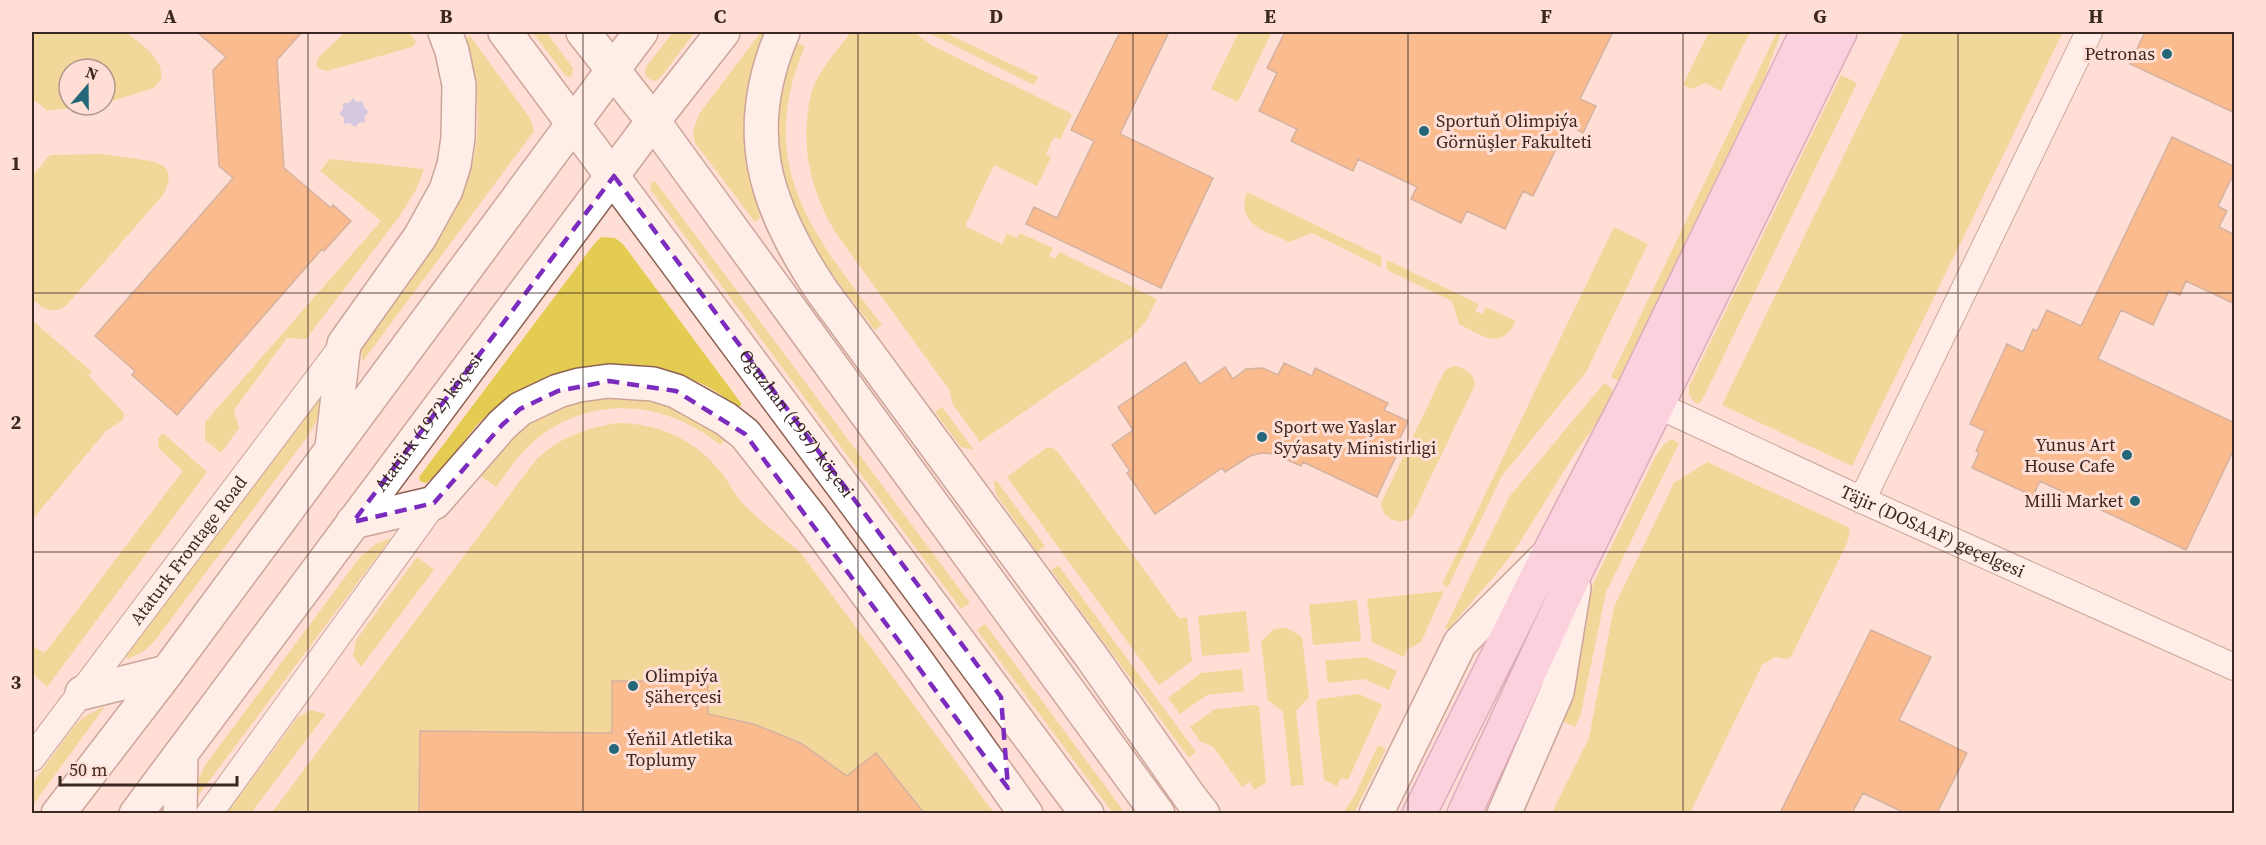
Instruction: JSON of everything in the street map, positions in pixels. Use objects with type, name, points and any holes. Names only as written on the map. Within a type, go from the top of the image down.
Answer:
[{"type":"main road","points":[[332,448],[344,344],[420,237],[446,190],[454,165],[458,138],[459,86],[452,51],[445,32]]},
{"type":"main road","name":"Oguzhan (1957) köçesi","points":[[505,32],[1087,813]]},
{"type":"main road","points":[[582,32],[653,121],[1158,813]]},
{"type":"main road","points":[[58,813],[167,672],[641,32]]},
{"type":"main road","name":"Atatürk (1972) köçesi","points":[[136,813],[614,177],[653,121],[723,32]]},
{"type":"main road","points":[[783,32],[767,76],[763,99],[762,139],[768,185],[783,227],[797,254],[1203,813]]},
{"type":"main road","points":[[1464,813],[1577,569],[1645,399],[1807,32]]},
{"type":"main road","points":[[1419,813],[1546,557],[1645,399],[1840,32]]},
{"type":"main road","points":[[882,372],[900,460]]},
{"type":"main road","points":[[353,522],[434,503],[484,443],[520,409],[537,400],[579,385],[609,381],[654,384],[676,391],[726,419],[745,434],[812,519],[1017,801]]},
{"type":"main road","points":[[812,519],[918,585]]},
{"type":"main road","points":[[1376,813],[1460,643],[1546,557]]},
{"type":"main road","points":[[1503,813],[1557,692],[1577,569]]},
{"type":"main road","points":[[1000,597],[1093,659]]},
{"type":"main road","points":[[82,693],[167,672]]},
{"type":"main road","points":[[1001,697],[1017,801]]},
{"type":"main road","points":[[180,813],[181,754]]},
{"type":"street","points":[[1862,500],[2090,32]]},
{"type":"street","name":"Ataturk Frontage Road","points":[[32,758],[344,344]]},
{"type":"street","name":"Täjir (DOSAAF) geçelgesi","points":[[1645,399],[1862,500],[2235,667]]},
{"type":"street","points":[[209,813],[434,503]]},
{"type":"highlighted area","points":[[614,176],[1001,697],[1008,788],[745,434],[676,391],[609,381],[558,391],[520,409],[502,425],[434,503],[353,522]]},
{"type":"shaded area","points":[[32,32],[126,32],[150,52],[161,72],[161,80],[154,88],[117,99],[117,57],[57,57],[57,110],[47,111],[32,98]]},
{"type":"shaded area","points":[[345,32],[409,32],[416,42],[412,47],[327,71],[319,69],[316,64],[319,57]]},
{"type":"shaded area","points":[[532,32],[546,32],[573,68],[572,76],[565,75]]},
{"type":"shaded area","points":[[673,32],[695,32],[661,77],[656,81],[650,80],[645,75],[646,67]]},
{"type":"shaded area","points":[[851,32],[914,32],[933,46],[1072,114],[1060,140],[1054,137],[1046,154],[1051,157],[1037,186],[994,165],[965,226],[1002,244],[1007,233],[1017,238],[1020,233],[1053,248],[1049,256],[1055,259],[1059,252],[1157,299],[1146,321],[1132,337],[980,442],[952,403],[950,391],[835,232],[815,189],[807,144],[810,96],[824,68]]},
{"type":"shaded area","points":[[927,32],[944,32],[1038,77],[1034,85]]},
{"type":"shaded area","points":[[1239,32],[1272,32],[1238,102],[1211,89]]},
{"type":"shaded area","points":[[1709,32],[1750,32],[1721,91],[1705,83],[1691,89],[1683,85]]},
{"type":"shaded area","points":[[1777,32],[1781,32],[1765,77],[1619,381],[1611,377]]},
{"type":"shaded area","points":[[1904,32],[2063,32],[1852,466],[1722,405]]},
{"type":"shaded area","points":[[760,33],[768,33],[746,138],[751,179],[760,218],[755,222],[695,143],[693,131],[699,114]]},
{"type":"shaded area","points":[[470,36],[530,118],[534,131],[363,361],[361,351],[371,330],[440,237],[454,213],[472,165],[478,117],[472,66],[464,40]]},
{"type":"shaded area","points":[[797,43],[805,46],[791,89],[786,127],[789,163],[798,196],[814,228],[834,260],[882,325],[875,330],[815,249],[790,199],[783,174],[779,148],[779,122],[782,96]]},
{"type":"shaded area","points":[[1841,75],[1857,83],[1701,402],[1696,404],[1689,395],[1689,386]]},
{"type":"shaded area","points":[[103,154],[160,164],[167,171],[168,185],[164,194],[66,306],[61,309],[48,310],[32,299],[32,176],[50,155]]},
{"type":"shaded area","points":[[330,159],[424,169],[416,190],[399,217],[306,339],[287,338],[234,410],[239,428],[221,453],[205,440],[205,422],[381,221],[320,171]]},
{"type":"shaded area","points":[[655,181],[970,603],[961,609],[650,189],[651,182]]},
{"type":"shaded area","points":[[1247,192],[1382,257],[1381,267],[1312,233],[1289,242],[1263,230],[1249,219],[1245,212],[1244,203]]},
{"type":"shaded area","points":[[1614,227],[1648,244],[1586,372],[1502,476],[1448,587],[1442,584]]},
{"type":"shaded area","points":[[601,237],[615,238],[623,244],[741,406],[735,405],[694,380],[668,371],[616,364],[591,366],[565,372],[541,380],[518,392],[497,407],[478,424],[434,477],[426,483],[420,481],[419,477]]},
{"type":"shaded area","points":[[1387,260],[1479,304],[1475,311],[1482,314],[1486,307],[1516,321],[1504,336],[1490,338],[1476,333],[1459,324],[1452,301],[1387,270]]},
{"type":"shaded area","points":[[32,320],[92,372],[89,375],[86,373],[124,413],[123,420],[106,431],[32,520]]},
{"type":"shaded area","points":[[1454,366],[1468,372],[1473,377],[1475,385],[1411,518],[1396,521],[1384,513],[1381,503],[1445,370]]},
{"type":"shaded area","points":[[1604,383],[1614,392],[1604,413],[1580,446],[1508,559],[1449,630],[1445,628],[1509,497]]},
{"type":"shaded area","points":[[607,396],[671,407],[699,420],[725,440],[720,445],[699,430],[677,419],[654,412],[606,409],[582,414],[559,424],[538,438],[521,455],[496,487],[479,475],[509,440],[533,421],[560,406],[583,399]]},
{"type":"shaded area","points":[[319,398],[319,414],[307,437],[154,642],[144,651],[128,659],[126,656]]},
{"type":"shaded area","points":[[942,407],[974,450],[961,447],[935,412]]},
{"type":"shaded area","name":"Olimpiýa Şäherçesi","points":[[617,423],[664,431],[691,445],[715,465],[747,508],[800,552],[994,813],[271,814],[534,462],[552,446],[572,435]]},
{"type":"shaded area","points":[[163,433],[207,472],[47,687],[32,673],[32,645],[44,653],[47,650],[182,472],[159,449],[158,439]]},
{"type":"shaded area","points":[[1672,439],[1679,443],[1606,592],[1581,713],[1575,727],[1562,721],[1566,712],[1593,584],[1655,457],[1664,444]]},
{"type":"shaded area","points":[[1046,448],[1053,448],[1058,452],[1179,618],[1187,617],[1192,661],[1159,685],[1007,477]]},
{"type":"shaded area","points":[[1707,462],[1848,527],[1850,533],[1847,543],[1791,657],[1787,659],[1776,657],[1762,665],[1690,813],[1552,813],[1589,738],[1614,607],[1674,483]]},
{"type":"shaded area","points":[[996,480],[1045,546],[1037,552],[996,494],[994,482]]},
{"type":"shaded area","points":[[391,538],[194,801],[197,782],[206,764],[360,557],[376,544]]},
{"type":"shaded area","points":[[417,557],[434,570],[361,667],[353,656],[356,640]]},
{"type":"shaded area","points":[[1058,565],[1196,752],[1189,758],[1051,570]]},
{"type":"shaded area","points":[[1444,591],[1421,642],[1407,650],[1404,657],[1372,642],[1367,599]]},
{"type":"shaded area","points":[[1357,600],[1361,641],[1313,645],[1309,605]]},
{"type":"shaded area","points":[[1246,611],[1250,652],[1202,656],[1198,616]]},
{"type":"shaded area","points":[[985,624],[1125,813],[1113,813],[977,630]]},
{"type":"shaded area","points":[[1287,628],[1302,637],[1309,697],[1296,711],[1304,785],[1291,786],[1283,712],[1268,700],[1261,641],[1274,629]]},
{"type":"shaded area","points":[[1365,657],[1397,671],[1389,690],[1364,679],[1328,683],[1325,661]]},
{"type":"shaded area","points":[[1242,669],[1244,691],[1207,695],[1180,714],[1168,698],[1201,673]]},
{"type":"shaded area","points":[[1359,694],[1382,705],[1348,780],[1341,778],[1337,786],[1324,780],[1316,702],[1319,699]]},
{"type":"shaded area","points":[[1255,705],[1259,707],[1266,782],[1255,790],[1249,782],[1242,787],[1213,747],[1200,741],[1190,727],[1215,709]]},
{"type":"shaded area","points":[[103,707],[32,806],[32,784],[75,725],[84,717]]},
{"type":"shaded area","points":[[311,710],[326,714],[251,813],[227,813],[298,717]]},
{"type":"shaded area","points":[[1378,745],[1386,749],[1354,813],[1343,813],[1355,795]]},
{"type":"water","points":[[353,98],[357,102],[363,101],[364,107],[369,112],[365,116],[365,122],[355,127],[350,123],[344,124],[344,118],[339,114],[343,109],[343,103],[349,103]]},
{"type":"building","points":[[197,32],[302,32],[277,60],[284,168],[331,208],[333,205],[351,221],[324,251],[322,249],[177,415],[132,375],[135,371],[95,336],[233,178],[219,166],[213,70],[226,57]]},
{"type":"building","points":[[1120,32],[1169,32],[1120,134],[1213,178],[1161,288],[1026,224],[1034,207],[1057,218],[1094,141],[1071,130]]},
{"type":"building","name":"Sportuň Olimpiýa Görnüşler Fakulteti","points":[[1285,32],[1613,32],[1580,99],[1596,106],[1583,133],[1568,125],[1533,196],[1523,191],[1505,229],[1467,211],[1461,223],[1411,199],[1417,187],[1358,159],[1353,171],[1291,141],[1297,129],[1259,111],[1277,73],[1267,68]]},
{"type":"building","points":[[2145,32],[2235,32],[2235,113],[2130,64]]},
{"type":"building","points":[[2172,137],[2235,167],[2218,206],[2227,211],[2219,227],[2235,235],[2235,304],[2186,281],[2180,295],[2169,291],[2153,325],[2121,310],[2098,359],[2235,423],[2235,447],[2186,550],[2040,481],[2033,496],[1972,468],[1979,453],[1976,451],[1985,431],[1970,424],[2007,344],[2023,352],[2033,329],[2037,331],[2047,310],[2081,326]]},
{"type":"building","name":"Sport we Yaşlar Syýasaty Ministirligi","points":[[1185,362],[1200,384],[1225,367],[1233,379],[1246,369],[1263,368],[1278,375],[1284,363],[1312,376],[1315,368],[1388,403],[1384,410],[1408,421],[1394,451],[1398,452],[1377,497],[1303,462],[1301,466],[1274,454],[1262,453],[1250,456],[1225,472],[1222,468],[1155,514],[1127,473],[1130,471],[1112,445],[1133,430],[1118,407]]},
{"type":"building","points":[[1871,630],[1931,657],[1899,720],[1967,753],[1937,813],[1905,813],[1863,793],[1852,813],[1780,813]]},
{"type":"building","name":"Ýeňil Atletika Toplumy","points":[[612,681],[708,681],[708,714],[753,724],[802,744],[847,776],[876,753],[924,813],[419,813],[420,731],[612,733]]},
{"type":"place","name":"Petronas","points":[[2167,54]]},
{"type":"place","name":"Sportuň Olimpiýa Görnüşler Fakulteti","points":[[1424,131]]},
{"type":"place","name":"Sport we Yaşlar Syýasaty Ministirligi","points":[[1262,437]]},
{"type":"place","name":"Yunus Art House Cafe","points":[[2127,455]]},
{"type":"place","name":"Milli Market","points":[[2135,501]]},
{"type":"place","name":"Olimpiýa Şäherçesi","points":[[633,686]]},
{"type":"place","name":"Ýeňil Atletika Toplumy","points":[[614,749]]}]
